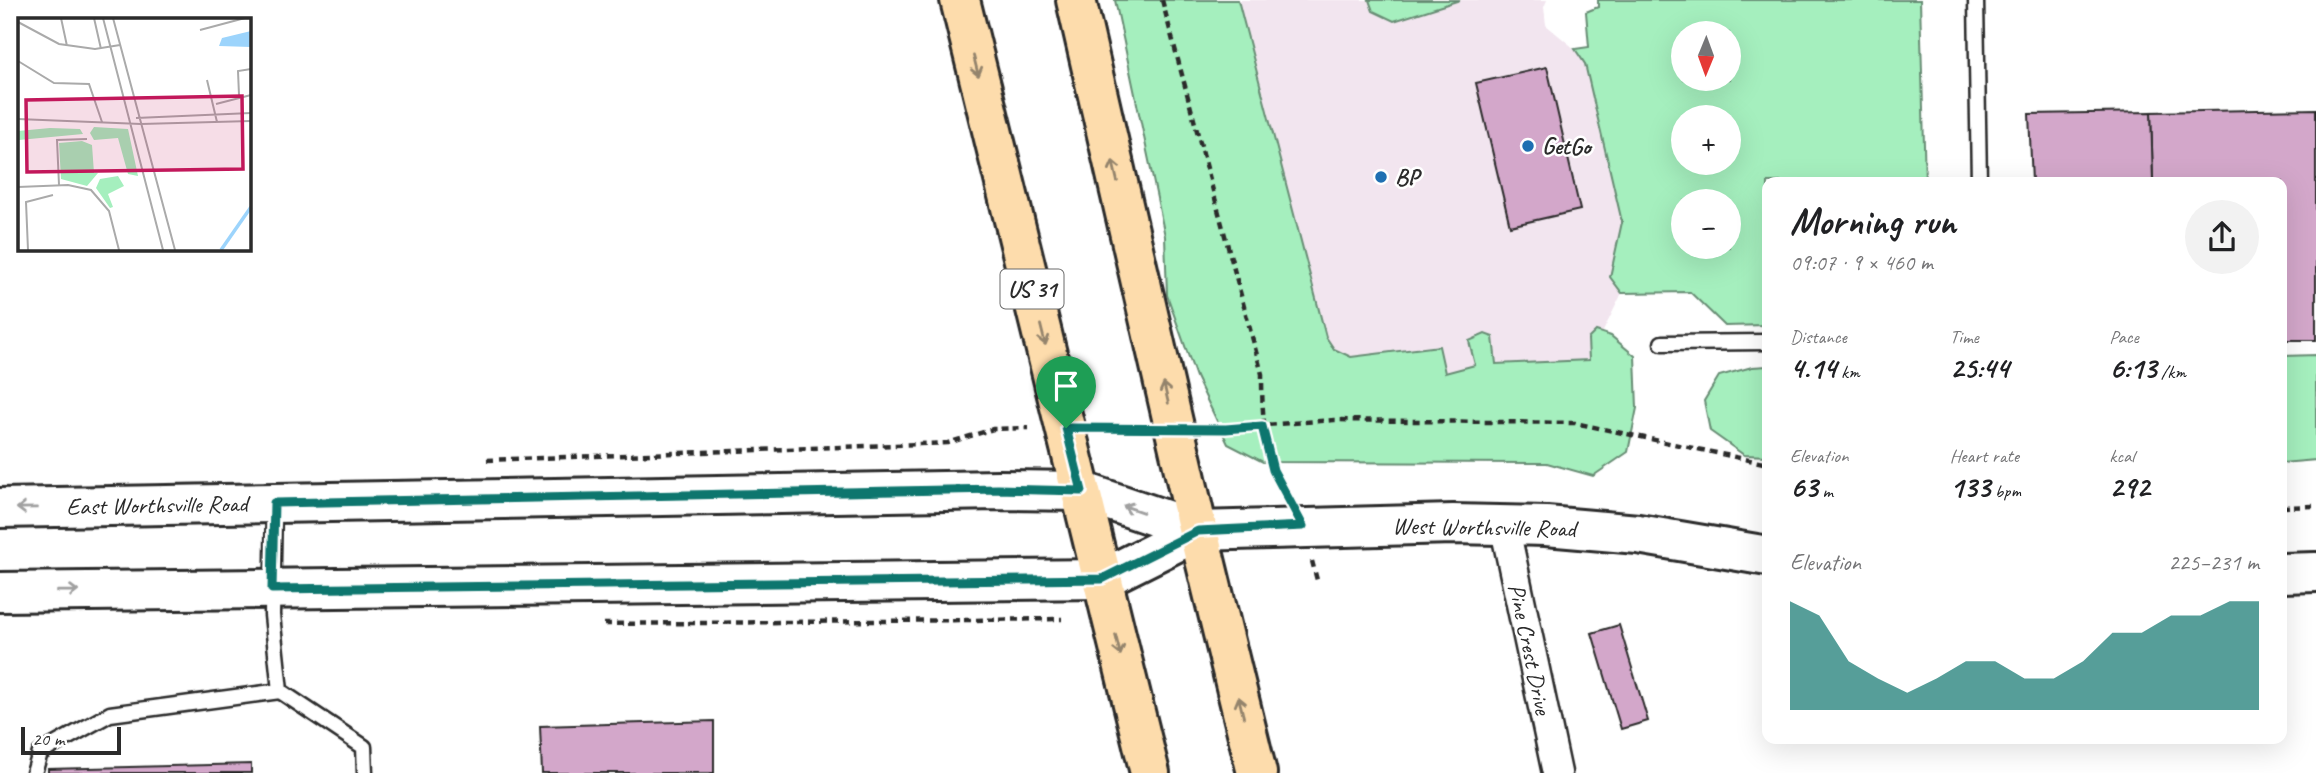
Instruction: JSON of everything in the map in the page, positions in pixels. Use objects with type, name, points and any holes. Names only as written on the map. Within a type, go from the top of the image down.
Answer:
[{"type":"main road","name":"US 31","points":[[960,0],[1150,773]]},
{"type":"main road","points":[[1076,0],[1198,531],[1257,773]]},
{"type":"main road","name":"East Worthsville Road","points":[[0,508],[998,489],[1082,491],[1198,531]]},
{"type":"main road","name":"West Worthsville Road","points":[[1198,531],[1303,526],[1504,524],[1638,534],[1762,555]]},
{"type":"main road","points":[[0,592],[1102,579],[1198,531]]},
{"type":"main road","points":[[2287,573],[2316,572]]},
{"type":"street","name":"Pine Crest Drive","points":[[1504,524],[1557,773]]},
{"type":"lane","points":[[1976,0],[1979,177]]},
{"type":"lane","points":[[1662,344],[1762,342]]},
{"type":"lane","points":[[274,503],[272,589],[280,691]]},
{"type":"lane","points":[[34,773],[40,753],[110,714],[280,691],[364,747],[365,773]]},
{"type":"path","points":[[1162,0],[1262,374],[1262,426],[1273,470],[1303,526],[1318,584]]},
{"type":"path","points":[[474,461],[948,443],[993,429],[1262,426],[1334,420],[1574,423],[1762,463]]},
{"type":"path","points":[[2287,507],[2316,506]]},
{"type":"shaded area","points":[[1238,0],[1547,0],[1544,7],[1546,25],[1575,49],[1585,64],[1622,222],[1610,277],[1622,293],[1589,360],[1496,364],[1495,344],[1474,368],[1444,373],[1439,346],[1351,357],[1331,347],[1326,337]]},
{"type":"green space","points":[[1115,0],[1238,0],[1326,337],[1334,349],[1351,357],[1439,346],[1445,373],[1475,365],[1469,341],[1485,334],[1493,337],[1496,364],[1589,360],[1588,339],[1596,331],[1611,336],[1635,356],[1637,408],[1628,452],[1593,476],[1547,463],[1263,462],[1228,444],[1196,377],[1167,295],[1165,236]]},
{"type":"green space","points":[[1369,0],[1460,0],[1394,21],[1373,11]]},
{"type":"green space","points":[[1598,0],[1920,0],[1925,177],[1762,177],[1762,325],[1725,326],[1690,292],[1622,293],[1610,277],[1622,222],[1585,64],[1575,49],[1589,47],[1586,12],[1598,7]]},
{"type":"green space","points":[[2316,355],[2316,460],[2287,463],[2287,356]]},
{"type":"green space","points":[[1762,366],[1762,456],[1744,455],[1710,431],[1704,401],[1719,376]]},
{"type":"building","name":"GetGo","points":[[1547,67],[1580,210],[1510,226],[1476,83]]},
{"type":"building","points":[[2316,109],[2316,340],[2287,340],[2287,177],[2153,177],[2151,112]]},
{"type":"building","points":[[2151,112],[2153,177],[2032,177],[2029,114]]},
{"type":"building","points":[[1619,625],[1648,721],[1621,729],[1592,633]]},
{"type":"building","points":[[714,721],[714,773],[542,773],[540,726]]},
{"type":"building","points":[[251,764],[251,773],[48,773],[48,769]]},
{"type":"place","name":"GetGo","points":[[1528,146]]},
{"type":"place","name":"BP","points":[[1381,177]]},
{"type":"route","points":[[1262,426],[1273,470],[1303,526],[1198,531],[1102,579],[272,589],[274,503],[998,489],[1082,491],[1066,428],[1226,429],[1262,426]]}]
